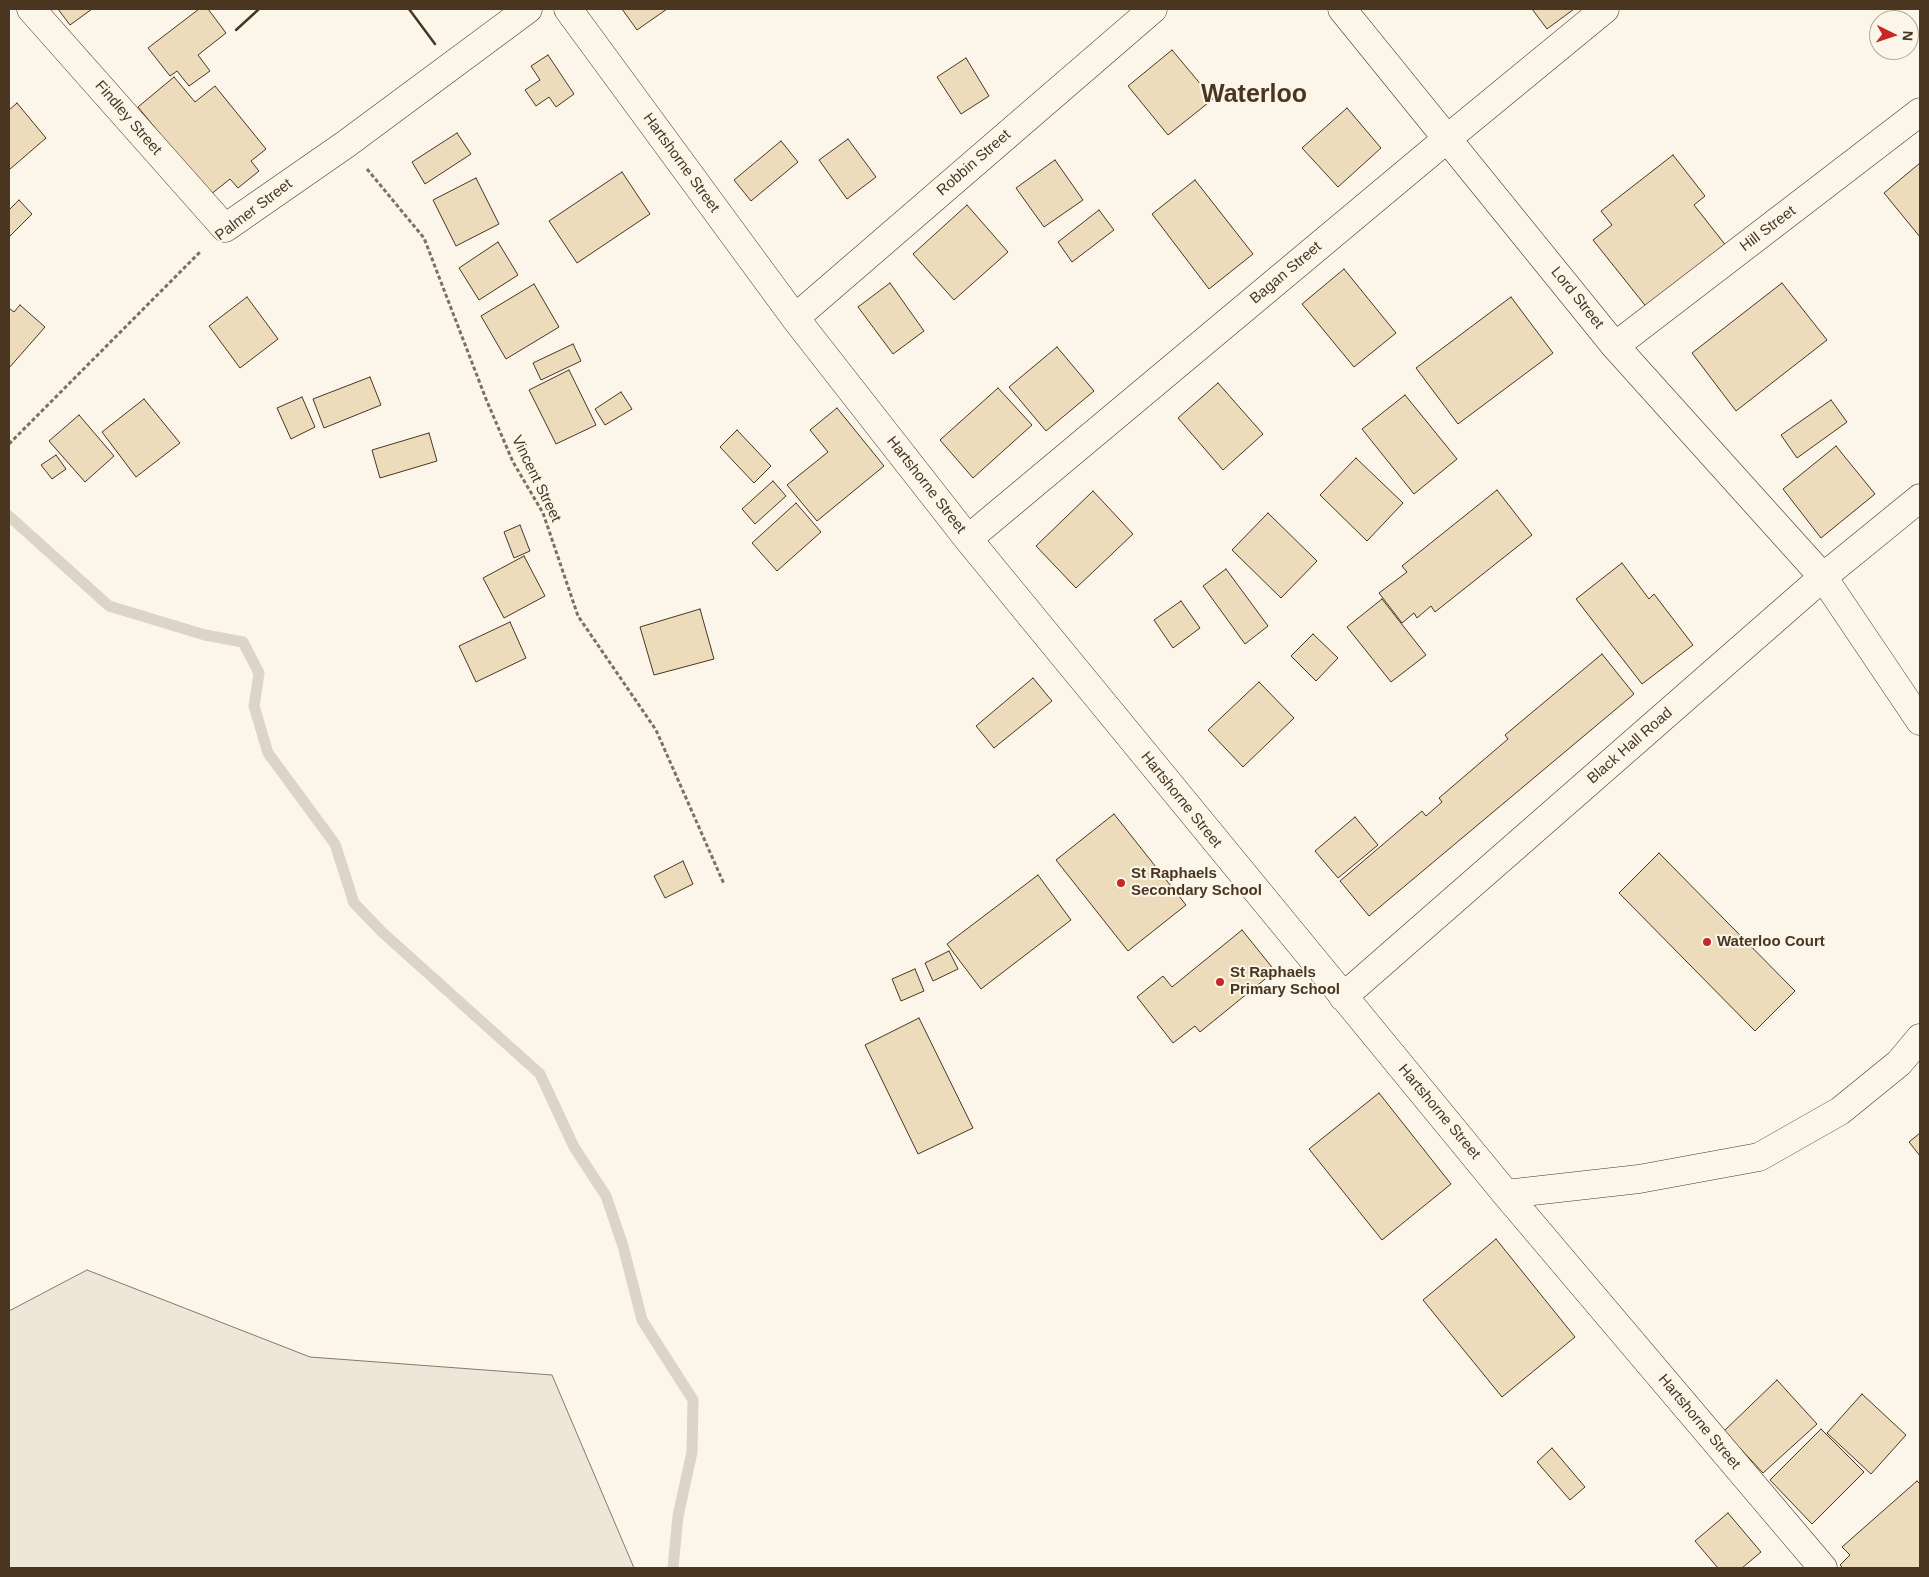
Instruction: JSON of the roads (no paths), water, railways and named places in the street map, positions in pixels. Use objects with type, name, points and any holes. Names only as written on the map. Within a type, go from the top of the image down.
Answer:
[{"type":"street","name":"Findley Street","points":[[32,9],[225,228]]},
{"type":"street","name":"Palmer Street","points":[[225,228],[346,144],[528,9]]},
{"type":"street","name":"Hartshorne Street","points":[[568,9],[795,318],[968,539],[1506,1194],[1823,1568]]},
{"type":"street","name":"Robbin Street","points":[[795,318],[1153,9]]},
{"type":"street","name":"Lord Street","points":[[1342,9],[1615,346],[1823,578],[1920,721]]},
{"type":"street","name":"Bagan Street","points":[[968,539],[1448,138],[1606,9]]},
{"type":"street","name":"Hill Street","points":[[1615,346],[1920,112]]},
{"type":"street","name":"Black Hall Road","points":[[1343,997],[1823,578],[1920,498]]},
{"type":"street","points":[[1506,1194],[1639,1179],[1760,1157],[1840,1111],[1898,1063],[1920,1038]]},
{"type":"waterway","points":[[9,516],[109,606],[205,635],[243,642],[259,673],[254,706],[268,753],[335,844],[354,903],[382,932],[540,1074],[574,1147],[606,1196],[623,1246],[642,1320],[693,1400],[692,1452],[678,1516],[673,1568]]},
{"type":"place","name":"St Raphaels Secondary School","points":[[1121,883]]},
{"type":"place","name":"Waterloo Court","points":[[1707,942]]},
{"type":"place","name":"St Raphaels Primary School","points":[[1220,982]]},
{"type":"district","name":"Waterloo","points":[[1254,95]]}]
